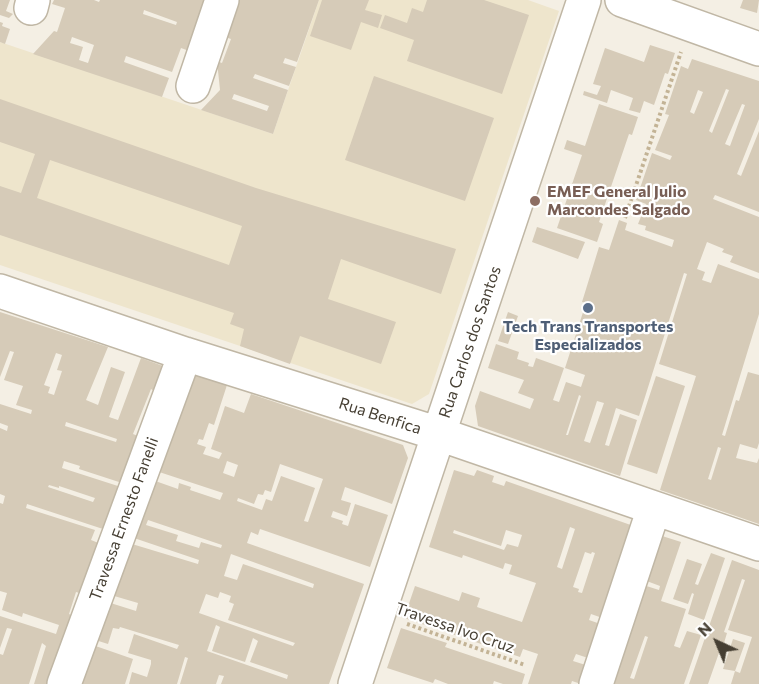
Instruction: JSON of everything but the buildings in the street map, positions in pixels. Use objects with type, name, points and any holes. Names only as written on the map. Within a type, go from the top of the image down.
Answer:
[{"type":"street","points":[[193,86],[222,0]]},
{"type":"street","name":"Rua Carlos dos Santos","points":[[355,684],[584,0]]},
{"type":"street","points":[[622,0],[759,50]]},
{"type":"street","name":"Rua Benfica","points":[[1,294],[439,434],[759,544]]},
{"type":"street","name":"Travessa Ernesto Fanelli","points":[[64,684],[185,354]]},
{"type":"street","points":[[596,684],[654,508]]},
{"type":"path","points":[[625,218],[690,25]]},
{"type":"path","name":"Travessa Ivo Cruz","points":[[378,615],[525,665]]},
{"type":"shaded area","points":[[319,0],[528,0],[559,11],[429,394],[412,404],[0,265],[0,42],[273,134]]},
{"type":"place","name":"EMEF General Julio Marcondes Salgado","points":[[535,201]]},
{"type":"place","name":"Tech Trans Transportes Especializados","points":[[588,308]]}]
